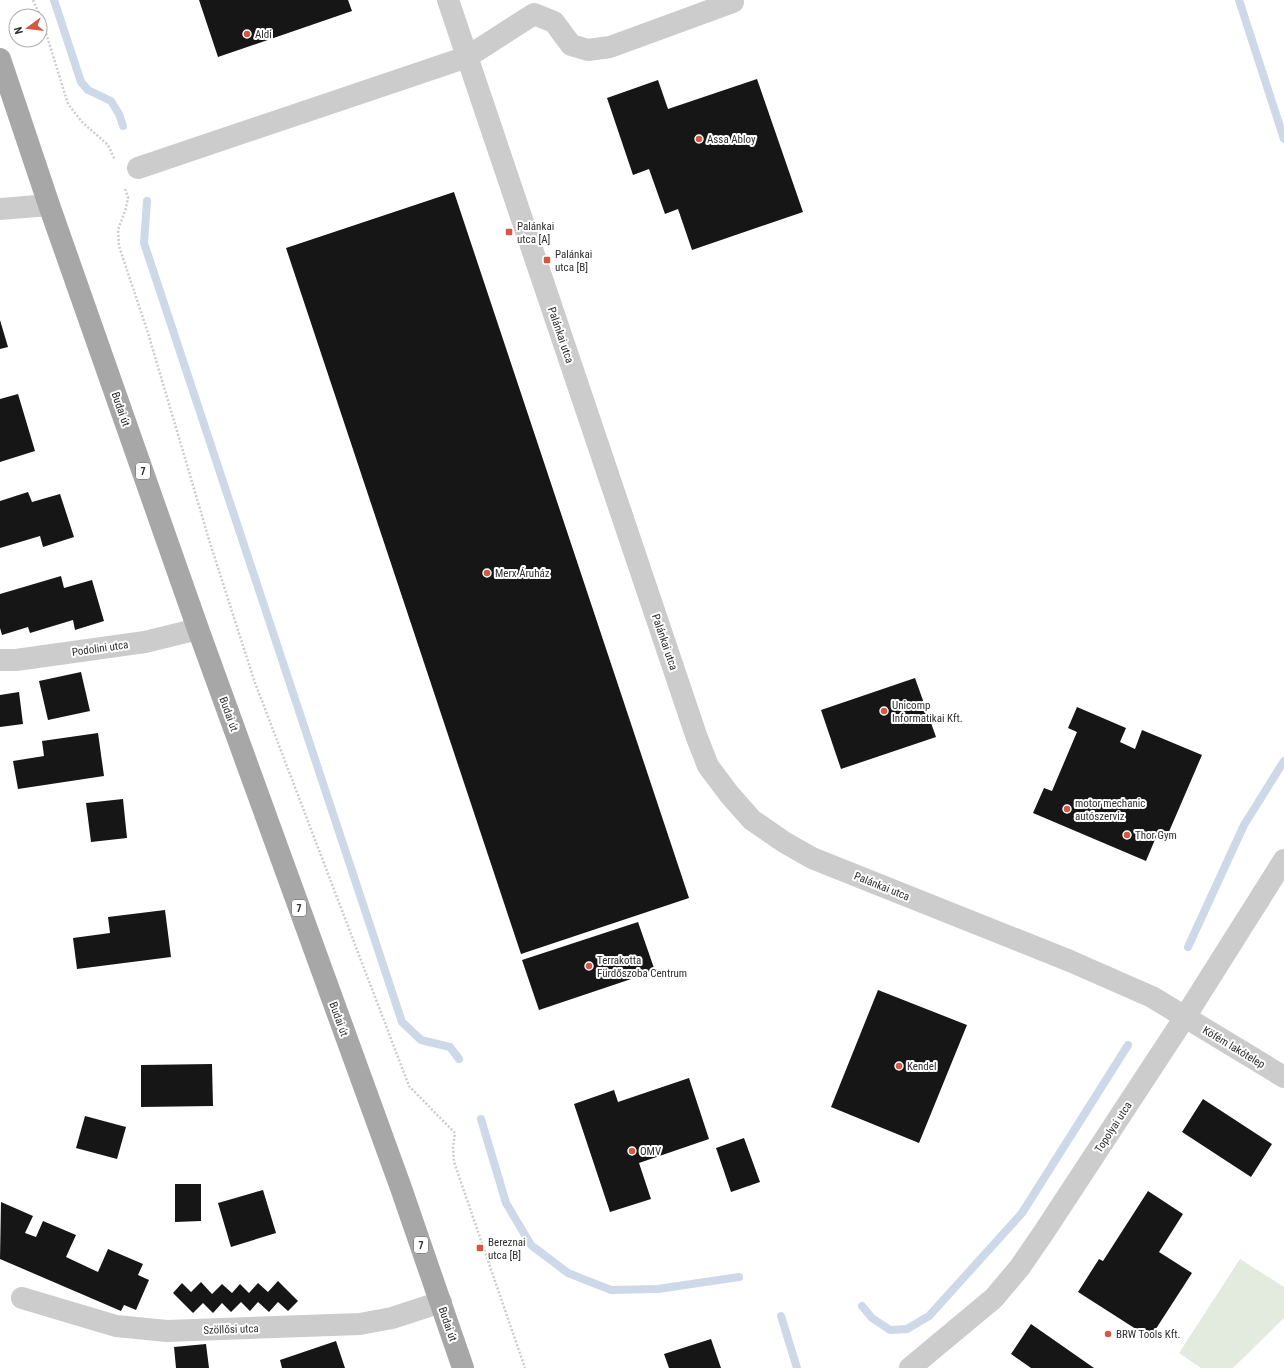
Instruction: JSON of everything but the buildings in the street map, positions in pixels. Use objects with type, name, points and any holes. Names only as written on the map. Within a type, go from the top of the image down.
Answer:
[{"type":"main road","name":"Budai út","points":[[0,59],[49,205],[198,629],[463,1368]]},
{"type":"street","name":"Palánkai utca","points":[[448,0],[693,727],[708,766],[729,794],[752,820],[784,842],[812,858],[1070,961],[1152,997],[1185,1017]]},
{"type":"street","points":[[138,168],[467,57],[534,14],[554,22],[571,45],[588,50],[610,47],[733,2]]},
{"type":"street","points":[[0,209],[49,205]]},
{"type":"street","name":"Podolini utca","points":[[0,660],[16,660],[145,642],[198,629]]},
{"type":"street","name":"Topolyai utca","points":[[910,1368],[994,1298],[1020,1266],[1049,1225],[1185,1017],[1284,860]]},
{"type":"street","name":"Köfém lakótelep","points":[[1185,1017],[1284,1077]]},
{"type":"street","name":"Szöllősi utca","points":[[22,1298],[116,1326],[167,1331],[360,1324],[392,1318],[440,1302]]},
{"type":"path","points":[[33,0],[42,20],[68,104],[82,122],[108,145],[116,164]]},
{"type":"path","points":[[123,183],[128,197],[126,208],[118,230],[119,246],[148,333],[210,543],[254,680],[409,1086],[455,1133],[453,1146],[454,1162],[525,1368]]},
{"type":"shaded area","points":[[1240,1259],[1284,1287],[1284,1318],[1233,1368],[1201,1368],[1179,1353]]},
{"type":"waterway","points":[[54,0],[81,82],[88,90],[111,101],[119,114],[123,126]]},
{"type":"waterway","points":[[1239,0],[1284,139]]},
{"type":"waterway","points":[[147,201],[144,243],[402,1022],[421,1040],[450,1047],[459,1059]]},
{"type":"waterway","points":[[1188,947],[1244,825],[1284,761]]},
{"type":"waterway","points":[[862,1306],[872,1318],[890,1330],[907,1329],[929,1316],[1022,1213],[1128,1045]]},
{"type":"waterway","points":[[481,1119],[506,1203],[531,1245],[568,1273],[611,1290],[658,1289],[739,1277]]},
{"type":"waterway","points":[[781,1316],[797,1368]]},
{"type":"place","name":"Aldi","points":[[247,34]]},
{"type":"place","name":"Assa Abloy","points":[[699,139]]},
{"type":"place","name":"Palánkai utca [A]","points":[[509,232]]},
{"type":"place","name":"Palánkai utca [B]","points":[[547,260]]},
{"type":"place","name":"Merx Áruház","points":[[487,573]]},
{"type":"place","name":"Unicomp Informatikai Kft.","points":[[884,711]]},
{"type":"place","name":"motor mechanic autószerviz","points":[[1067,809]]},
{"type":"place","name":"Thor Gym","points":[[1127,835]]},
{"type":"place","name":"Terrakotta Fürdőszoba Centrum","points":[[589,966]]},
{"type":"place","name":"Kendel","points":[[899,1066]]},
{"type":"place","name":"OMV","points":[[632,1151]]},
{"type":"place","name":"Bereznai utca [B]","points":[[480,1248]]},
{"type":"place","name":"BRW Tools Kft.","points":[[1108,1334]]}]
